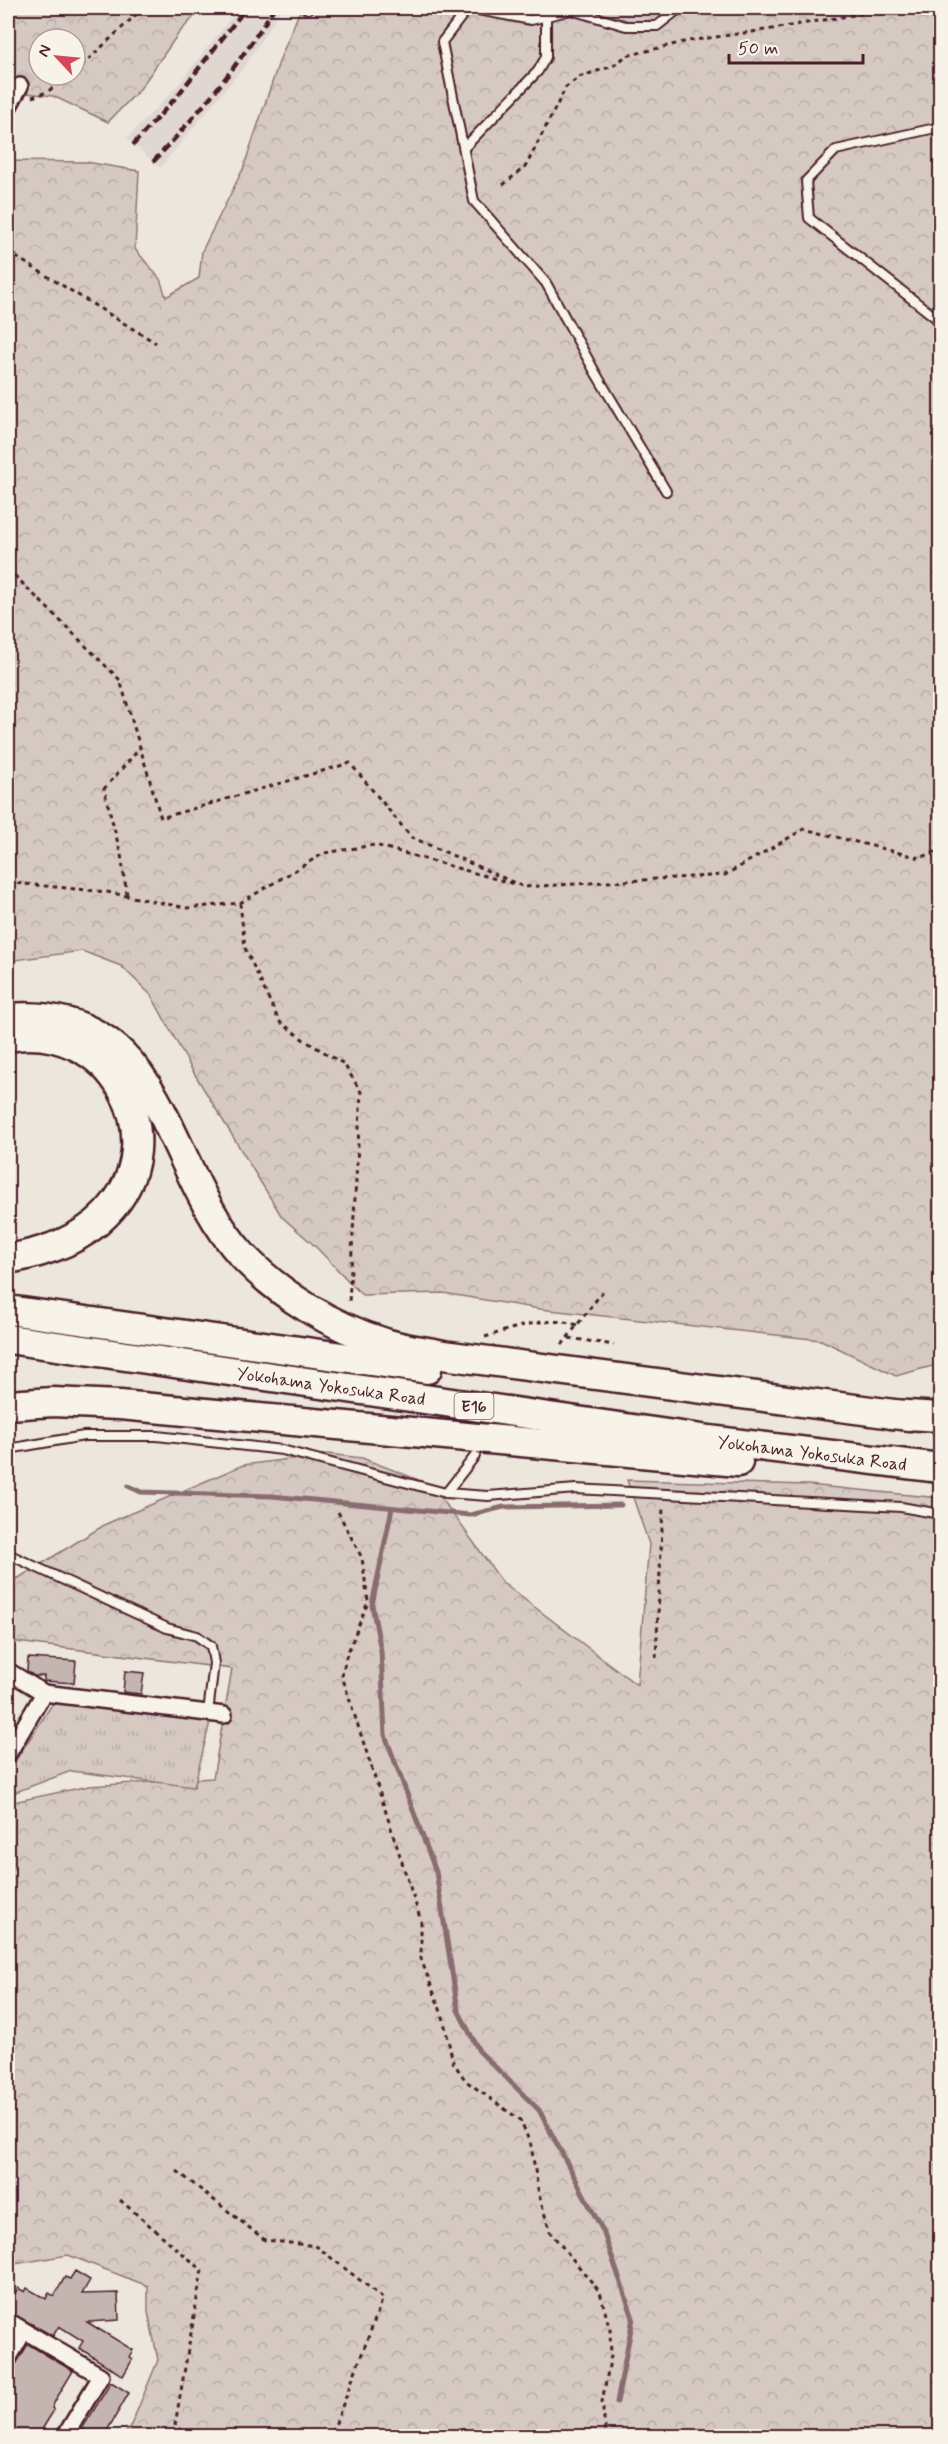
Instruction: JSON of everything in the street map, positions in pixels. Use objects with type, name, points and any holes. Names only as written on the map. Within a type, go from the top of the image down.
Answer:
[{"type":"highway","points":[[8,1018],[31,1016],[57,1019],[89,1030],[128,1059],[145,1082],[213,1217],[243,1256],[294,1298],[362,1335],[386,1344],[443,1355],[909,1416]]},
{"type":"highway","points":[[8,1037],[18,1035],[63,1041],[98,1059],[116,1078],[125,1095],[133,1115],[135,1136],[131,1174],[105,1215],[76,1237],[57,1246],[8,1259]]},
{"type":"highway","name":"Yokohama Yokosuka Road","points":[[8,1310],[362,1361],[499,1378],[772,1406],[940,1417]]},
{"type":"highway","name":"Yokohama Yokosuka Road","points":[[8,1339],[644,1431],[940,1471]]},
{"type":"highway","points":[[8,1405],[62,1402],[120,1405],[651,1455],[940,1471]]},
{"type":"street","points":[[9,106],[20,86]]},
{"type":"street","points":[[8,1671],[44,1694],[224,1715]]},
{"type":"street","points":[[8,1754],[44,1694]]},
{"type":"street","points":[[8,2321],[101,2376],[65,2436]]},
{"type":"street","points":[[8,2359],[24,2331]]},
{"type":"lane","points":[[666,491],[595,372],[546,283],[474,201],[442,42],[468,8],[531,20],[571,10],[626,26],[657,26],[680,8]]},
{"type":"lane","points":[[464,148],[538,71],[546,57],[546,16]]},
{"type":"lane","points":[[940,127],[836,150],[806,181],[809,218],[940,321]]},
{"type":"lane","points":[[8,1449],[84,1436],[157,1436],[239,1443],[282,1450],[446,1493],[488,1496],[576,1489],[901,1507],[940,1514]]},
{"type":"lane","points":[[446,1493],[475,1456]]},
{"type":"lane","points":[[8,1554],[167,1628],[197,1636],[211,1646],[214,1663],[208,1713]]},
{"type":"path","points":[[87,61],[143,8]]},
{"type":"path","points":[[503,185],[526,166],[566,87],[579,77],[612,66],[626,56],[688,41],[894,8]]},
{"type":"path","points":[[9,106],[47,92],[54,87]]},
{"type":"path","points":[[8,252],[156,343]]},
{"type":"path","points":[[8,569],[120,680],[161,818],[350,763],[411,837],[524,887]]},
{"type":"path","points":[[127,896],[121,855],[104,789],[140,748]]},
{"type":"path","points":[[8,884],[107,892],[187,908],[240,903],[324,853],[375,845],[524,887],[725,875],[804,829],[920,858],[940,850]]},
{"type":"path","points":[[240,903],[245,948],[279,1021],[304,1040],[344,1064],[361,1092],[348,1306]]},
{"type":"path","points":[[562,1346],[603,1291]]},
{"type":"path","points":[[476,1340],[520,1327],[553,1321],[562,1320],[577,1325]]},
{"type":"path","points":[[568,1338],[614,1345]]},
{"type":"path","points":[[656,1658],[664,1493]]},
{"type":"path","points":[[338,1512],[362,1558],[368,1602],[346,1656],[342,1676],[421,1921],[421,1959],[443,2017],[453,2062],[466,2081],[520,2120],[531,2145],[539,2195],[550,2232],[600,2292],[610,2330],[611,2355],[602,2402],[606,2436]]},
{"type":"path","points":[[177,2171],[265,2240],[316,2246],[383,2298],[331,2436]]},
{"type":"path","points":[[120,2200],[202,2270],[175,2425],[187,2436]]},
{"type":"shaded area","points":[[239,8],[282,8],[244,67],[160,168],[127,138],[173,91]]},
{"type":"green space","points":[[8,8],[202,8],[178,34],[140,89],[108,122],[53,96],[8,91]]},
{"type":"green space","points":[[301,8],[940,8],[940,1364],[896,1376],[821,1340],[540,1309],[443,1293],[362,1295],[315,1246],[282,1217],[191,1068],[151,995],[121,966],[82,951],[8,961],[8,161],[86,162],[139,171],[135,249],[160,279],[166,297],[199,278],[202,251],[243,169],[280,59]]},
{"type":"green space","points":[[328,1454],[362,1458],[432,1485],[503,1583],[637,1685],[649,1544],[627,1480],[808,1485],[940,1498],[940,2436],[124,2436],[132,2423],[158,2360],[148,2312],[148,2286],[68,2255],[8,2265],[8,1803],[89,1786],[213,1778],[232,1669],[9,1641],[8,1571],[17,1579],[106,1524],[243,1465]]},
{"type":"green space","points":[[53,1703],[210,1722],[194,1787],[71,1771],[8,1795],[8,1772]]},
{"type":"building","points":[[28,1658],[76,1661],[74,1683],[44,1681],[44,1676],[34,1676],[27,1671]]},
{"type":"building","points":[[125,1671],[144,1673],[141,1694],[123,1692]]},
{"type":"building","points":[[75,2271],[90,2280],[82,2294],[118,2293],[119,2320],[87,2322],[133,2350],[129,2357],[132,2359],[123,2376],[79,2348],[83,2341],[59,2326],[53,2336],[8,2311],[18,2288],[25,2292],[27,2288],[46,2299],[49,2293],[54,2296],[65,2277],[70,2279]]},
{"type":"building","points":[[28,2344],[73,2371],[38,2436],[8,2436],[8,2369],[16,2364]]},
{"type":"building","points":[[111,2382],[129,2393],[104,2436],[81,2436],[85,2430],[82,2429]]},
{"type":"waterway","points":[[302,8],[304,13]]},
{"type":"waterway","points":[[128,1486],[141,1492],[272,1496],[470,1515],[504,1507],[621,1505]]},
{"type":"waterway","points":[[392,1508],[372,1605],[381,1651],[385,1735],[436,1872],[458,2010],[479,2051],[539,2110],[603,2231],[633,2318],[617,2402]]},
{"type":"tunnel","points":[[61,27],[74,8]]},
{"type":"tunnel","points":[[20,86],[27,76]]},
{"type":"railway","points":[[133,145],[178,95],[246,8]]},
{"type":"railway","points":[[153,162],[218,88],[274,8]]}]
